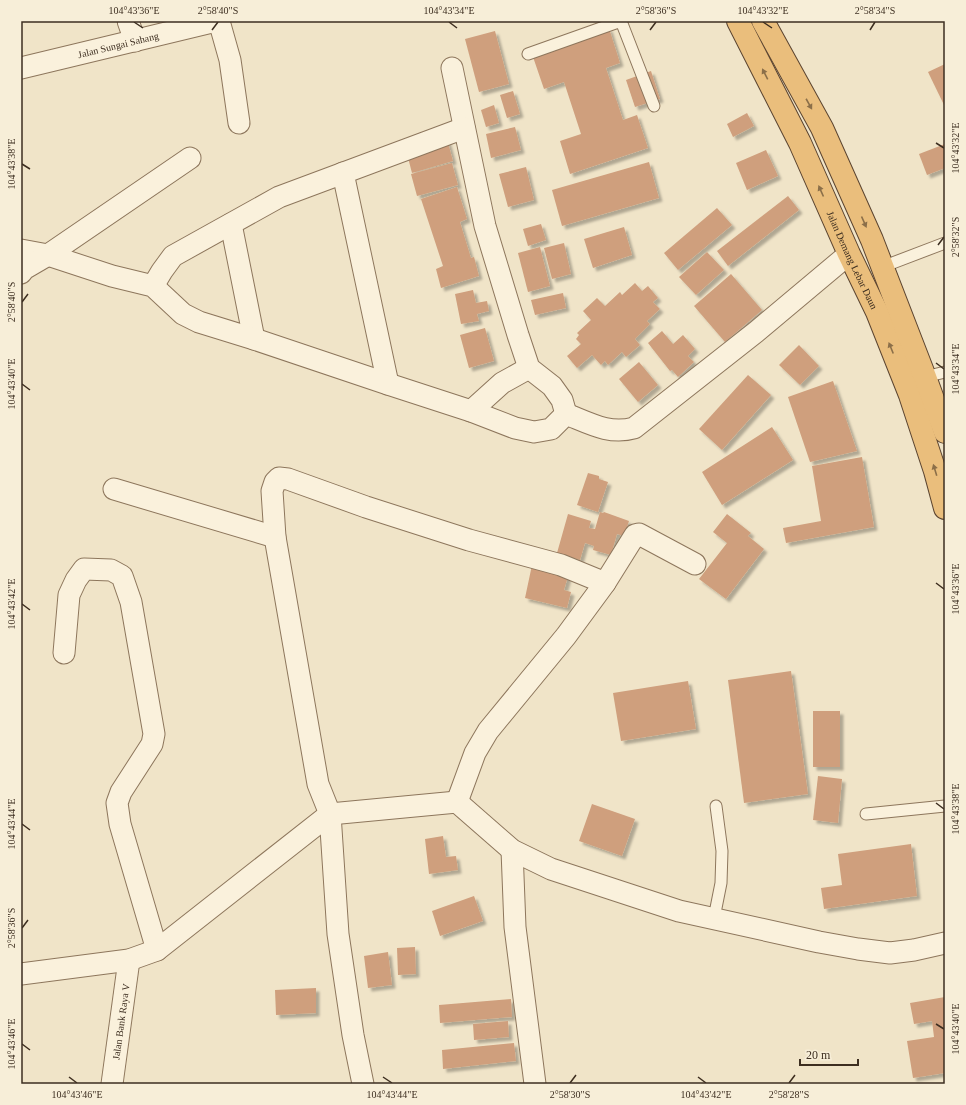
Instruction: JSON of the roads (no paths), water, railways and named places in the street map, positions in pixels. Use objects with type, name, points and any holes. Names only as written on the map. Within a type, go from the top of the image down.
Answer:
[{"type":"highway","name":"Jalan Demang Lebar Daun","points":[[738,21],[800,143],[876,312],[910,395],[935,471],[945,508]]},
{"type":"highway","points":[[763,21],[822,128],[882,267],[935,375],[945,432]]},
{"type":"street","points":[[128,21],[135,41]]},
{"type":"street","name":"Jalan Sungai Sahang","points":[[21,68],[216,21]]},
{"type":"street","points":[[219,21],[230,60],[239,123]]},
{"type":"street","points":[[452,68],[485,226],[529,368],[552,386],[562,400],[566,414]]},
{"type":"street","points":[[153,286],[173,256],[279,197],[464,128]]},
{"type":"street","points":[[21,273],[24,269],[48,255],[190,158]]},
{"type":"street","points":[[343,173],[388,384]]},
{"type":"street","points":[[231,224],[254,339]]},
{"type":"street","points":[[21,250],[48,255],[112,276],[153,286],[183,314],[199,322],[471,411],[515,428],[534,432],[551,429],[566,414]]},
{"type":"street","points":[[566,414],[597,427],[612,431],[623,431],[634,428],[756,332],[849,254]]},
{"type":"street","points":[[471,411],[502,383],[529,368]]},
{"type":"street","points":[[363,1084],[353,1035],[338,934],[330,814],[318,784],[275,537],[272,491],[276,482],[279,478],[288,479],[366,507],[462,538],[561,565],[605,583]]},
{"type":"street","points":[[114,489],[275,537]]},
{"type":"street","points":[[457,802],[476,753],[488,731],[566,636],[605,583],[635,535],[639,534],[695,564]]},
{"type":"street","points":[[64,653],[69,595],[76,580],[84,569],[111,570],[122,576],[131,602],[154,734],[152,744],[121,792],[116,803],[120,824],[157,950]]},
{"type":"street","points":[[21,974],[129,960],[157,950],[330,814],[457,802],[512,850],[557,872],[678,911],[819,942],[890,953],[908,951],[945,943]]},
{"type":"street","points":[[512,850],[516,927],[535,1084]]},
{"type":"street","name":"Jalan Bank Raya V","points":[[112,1084],[129,960]]},
{"type":"lane","points":[[528,54],[621,21],[654,106]]},
{"type":"lane","points":[[882,267],[945,243]]},
{"type":"lane","points":[[714,918],[721,883],[722,851],[716,806]]},
{"type":"lane","points":[[866,814],[945,806]]}]
